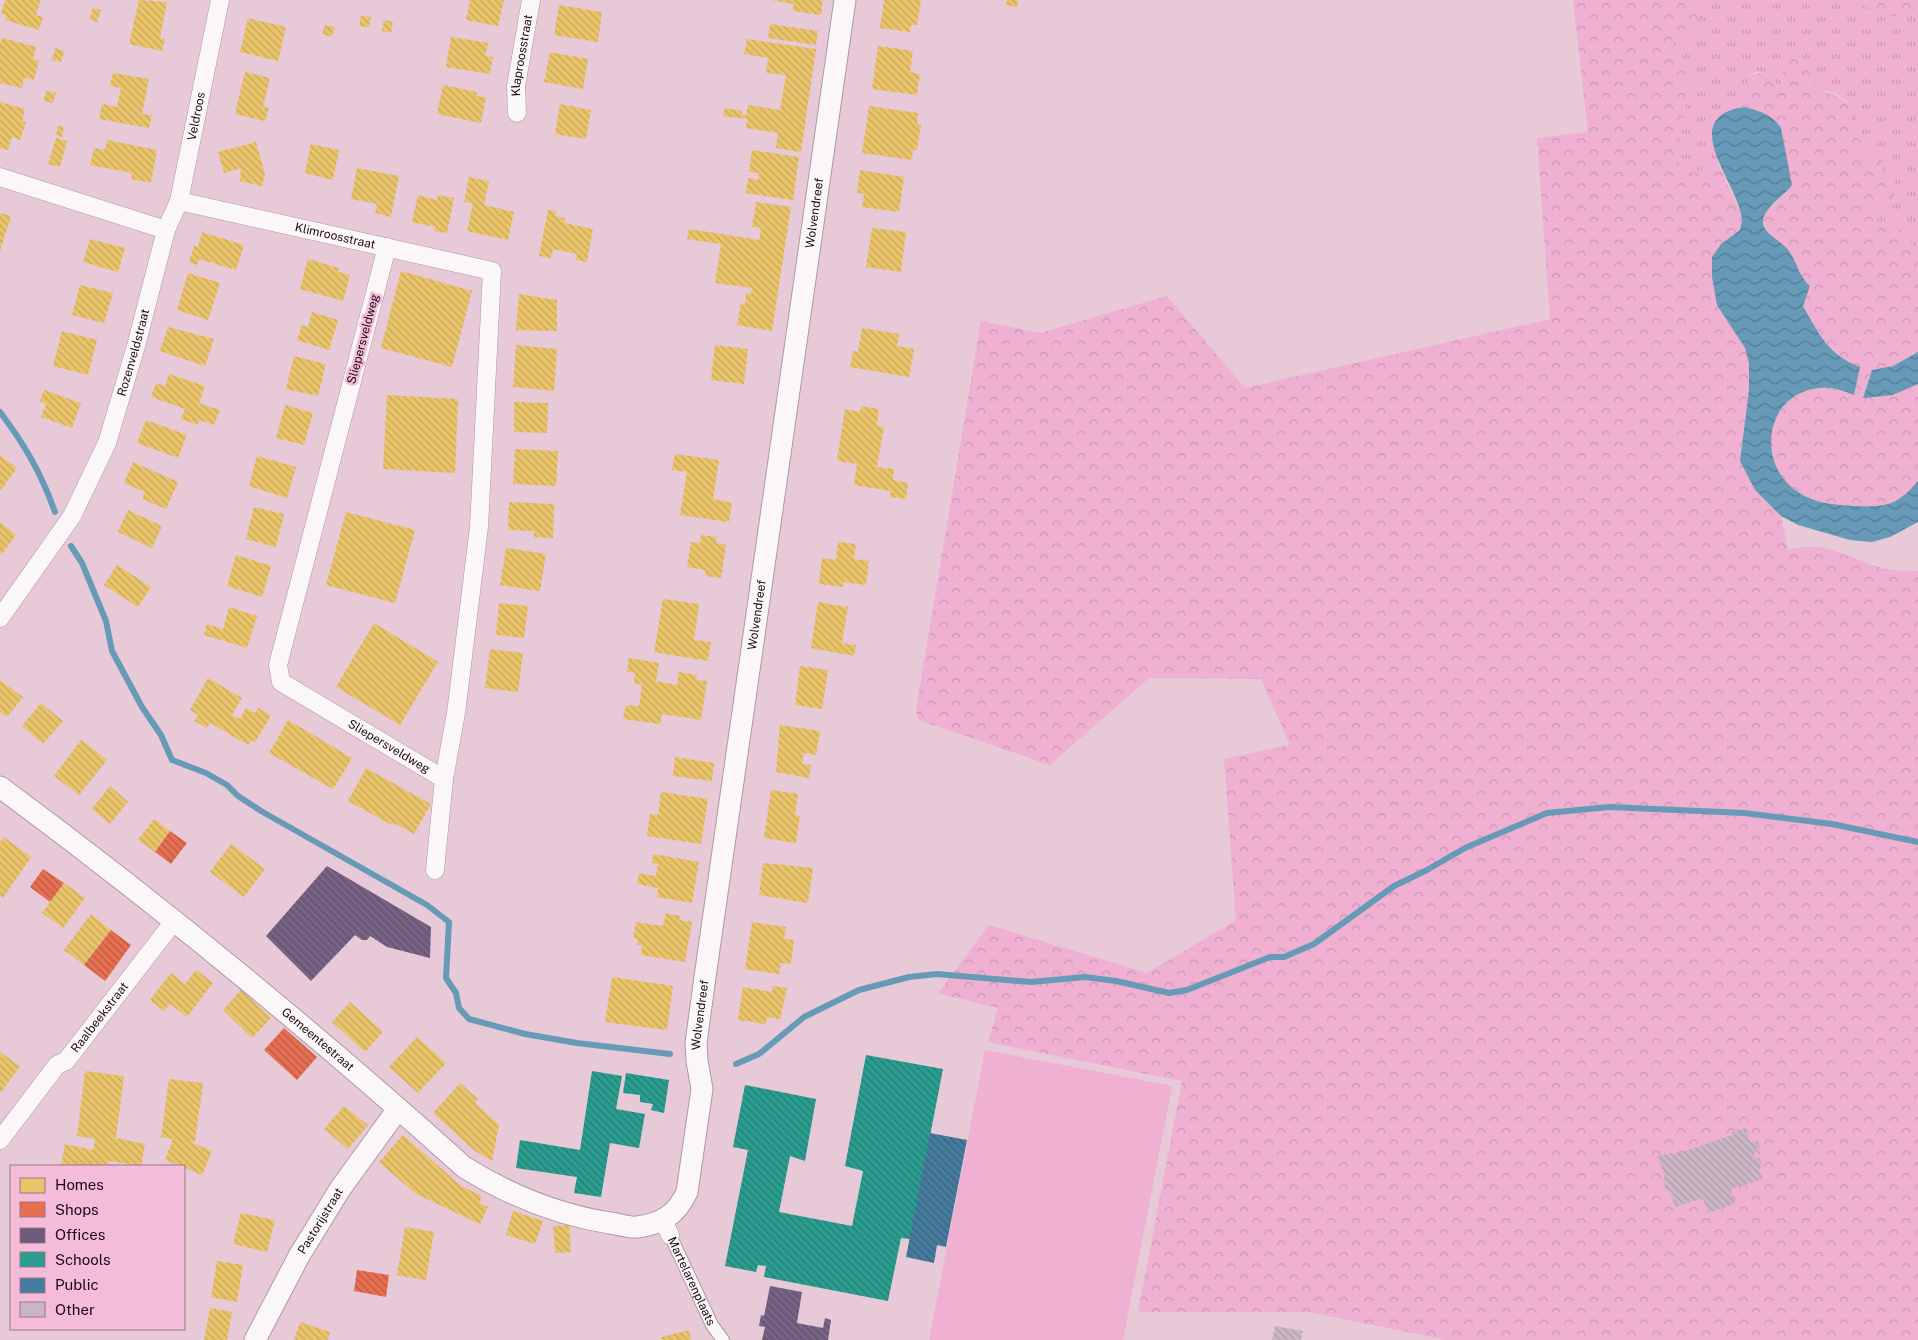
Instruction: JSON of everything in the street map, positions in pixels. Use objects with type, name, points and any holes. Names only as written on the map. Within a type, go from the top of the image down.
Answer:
[{"type":"street","name":"Veldroos","points":[[166,230],[178,201],[220,0]]},
{"type":"street","name":"Klaproosstraat","points":[[517,113],[516,86],[531,0]]},
{"type":"street","name":"Wolvendreef","points":[[666,1227],[681,1206],[687,1192],[701,1100],[702,1089],[696,1043],[845,0]]},
{"type":"street","points":[[0,178],[166,230]]},
{"type":"street","name":"Klimroosstraat","points":[[178,201],[492,271]]},
{"type":"street","name":"Rozenveldstraat","points":[[0,618],[72,516],[107,443],[136,346],[166,230]]},
{"type":"street","name":"Sliepersveldweg","points":[[387,247],[278,665],[281,682],[444,780],[456,713],[479,527],[492,271]]},
{"type":"street","points":[[435,870],[444,780]]},
{"type":"street","name":"Gemeentestraat","points":[[0,788],[175,920],[282,1007],[464,1167],[513,1195],[599,1221],[636,1227],[666,1227]]},
{"type":"street","name":"Raalbeekstraat","points":[[1,1137],[58,1065],[66,1061],[175,920]]},
{"type":"street","name":"Pastorijstraat","points":[[255,1340],[299,1256],[340,1190],[398,1109]]},
{"type":"street","name":"Martelarenplaats","points":[[666,1227],[712,1325],[723,1340]]},
{"type":"green space","points":[[1573,0],[1691,0],[1701,29],[1672,41],[1691,77],[1676,162],[1695,173],[1718,163],[1742,216],[1740,230],[1721,244],[1713,257],[1712,277],[1717,305],[1745,348],[1749,363],[1749,390],[1740,461],[1755,490],[1781,516],[1788,550],[1801,547],[1825,548],[1886,569],[1918,571],[1918,1340],[1446,1340],[1309,1312],[1138,1312],[1182,1081],[988,1042],[998,1008],[938,993],[989,925],[1147,973],[1236,920],[1224,759],[1290,745],[1261,679],[1149,678],[1050,765],[919,720],[916,710],[981,321],[1040,333],[1167,296],[1245,388],[1550,319],[1537,138],[1588,132]]},
{"type":"green space","points":[[1691,0],[1855,0],[1885,17],[1918,15],[1918,249],[1894,228],[1879,225],[1874,217],[1882,176],[1860,155],[1861,141],[1851,131],[1853,107],[1837,94],[1815,88],[1793,58],[1782,73],[1783,84],[1778,87],[1773,77],[1757,71],[1748,76],[1745,107],[1733,109],[1712,128],[1718,163],[1695,173],[1675,162],[1691,77],[1672,41],[1700,29]]},
{"type":"green space","points":[[1855,0],[1918,0],[1918,15],[1885,17]]},
{"type":"green space","points":[[1792,58],[1803,62],[1811,68],[1815,76],[1815,88],[1836,96],[1857,109],[1851,131],[1861,141],[1860,154],[1884,155],[1882,176],[1894,178],[1894,199],[1878,205],[1875,217],[1879,225],[1894,227],[1918,249],[1918,352],[1893,366],[1872,370],[1863,397],[1893,395],[1918,384],[1918,481],[1904,496],[1883,505],[1843,505],[1825,503],[1809,498],[1791,487],[1779,472],[1772,454],[1771,436],[1776,418],[1786,403],[1801,393],[1821,388],[1834,389],[1854,395],[1860,367],[1840,356],[1820,335],[1803,306],[1810,286],[1804,280],[1789,251],[1770,234],[1763,222],[1768,208],[1786,194],[1760,111],[1745,107],[1748,76],[1759,73],[1773,77],[1778,87],[1783,84],[1782,73]]},
{"type":"green space","points":[[985,1050],[1172,1086],[1123,1340],[929,1340]]},
{"type":"water","points":[[1745,107],[1770,117],[1781,128],[1792,185],[1767,212],[1763,224],[1768,233],[1789,251],[1803,278],[1810,286],[1803,306],[1820,335],[1832,350],[1860,367],[1854,395],[1834,389],[1821,388],[1801,393],[1786,403],[1776,418],[1771,435],[1772,453],[1779,471],[1791,487],[1809,498],[1825,503],[1854,506],[1883,505],[1904,496],[1918,481],[1918,522],[1890,537],[1872,542],[1850,540],[1798,525],[1781,516],[1755,490],[1740,461],[1749,390],[1749,363],[1745,348],[1717,305],[1712,277],[1712,257],[1721,244],[1740,230],[1742,218],[1715,151],[1712,136],[1715,123],[1725,113]]},
{"type":"water","points":[[1918,352],[1918,384],[1893,395],[1863,398],[1872,370],[1893,366]]},
{"type":"building: Homes","points":[[5,0],[41,0],[36,15],[43,17],[39,30],[5,20],[6,15],[1,14]]},
{"type":"building: Homes","points":[[139,0],[167,2],[160,38],[165,39],[162,51],[129,44]]},
{"type":"building: Homes","points":[[470,0],[504,0],[498,26],[466,20]]},
{"type":"building: Homes","points":[[771,0],[823,0],[821,15],[793,11],[794,4]]},
{"type":"building: Homes","points":[[884,0],[921,0],[917,25],[911,25],[910,32],[880,28]]},
{"type":"building: Homes","points":[[1007,0],[1018,0],[1017,7],[1006,5]]},
{"type":"building: Homes","points":[[559,5],[602,12],[598,42],[554,35]]},
{"type":"building: Homes","points":[[93,8],[101,10],[97,22],[89,19]]},
{"type":"building: Homes","points":[[361,16],[371,17],[369,27],[359,26]]},
{"type":"building: Homes","points":[[248,18],[286,27],[278,61],[240,52]]},
{"type":"building: Homes","points":[[384,20],[393,22],[391,33],[382,31]]},
{"type":"building: Homes","points":[[770,24],[818,31],[816,45],[768,38]]},
{"type":"building: Homes","points":[[325,25],[335,27],[332,37],[322,34]]},
{"type":"building: Homes","points":[[451,37],[488,43],[485,56],[493,57],[490,74],[446,67]]},
{"type":"building: Homes","points":[[3,38],[36,47],[33,59],[39,61],[34,80],[24,78],[22,88],[0,83],[0,43]]},
{"type":"building: Homes","points":[[747,39],[816,49],[801,152],[776,148],[778,133],[746,128],[747,119],[723,116],[725,108],[742,111],[742,115],[746,115],[748,105],[780,110],[786,75],[766,73],[768,58],[744,54]]},
{"type":"building: Homes","points":[[878,46],[913,51],[910,72],[920,74],[917,95],[872,89]]},
{"type":"building: Homes","points":[[55,48],[64,51],[61,62],[52,60]]},
{"type":"building: Homes","points":[[550,52],[588,59],[583,89],[544,82]]},
{"type":"building: Homes","points":[[245,72],[270,78],[263,107],[269,108],[265,121],[235,114]]},
{"type":"building: Homes","points":[[113,73],[149,79],[142,114],[152,115],[149,128],[99,119],[102,104],[117,107],[121,88],[110,86]]},
{"type":"building: Homes","points":[[443,85],[477,92],[476,96],[486,97],[481,123],[437,114]]},
{"type":"building: Homes","points":[[46,91],[56,93],[53,103],[44,101]]},
{"type":"building: Homes","points":[[0,102],[25,109],[22,121],[26,122],[20,140],[12,137],[8,150],[0,148]]},
{"type":"building: Homes","points":[[560,104],[591,110],[586,139],[555,134]]},
{"type":"building: Homes","points":[[869,106],[918,113],[917,124],[921,125],[917,150],[913,150],[912,160],[862,153]]},
{"type":"building: Homes","points":[[58,126],[64,127],[62,137],[56,135]]},
{"type":"building: Homes","points":[[56,138],[67,141],[60,167],[48,164]]},
{"type":"building: Homes","points":[[107,140],[157,150],[151,183],[131,179],[132,173],[90,165],[94,148],[105,150]]},
{"type":"building: Homes","points":[[256,142],[265,174],[262,186],[240,181],[241,168],[224,173],[218,152]]},
{"type":"building: Homes","points":[[311,144],[339,150],[333,180],[305,173]]},
{"type":"building: Homes","points":[[752,150],[799,157],[793,200],[746,193],[748,178],[758,180],[759,173],[749,172]]},
{"type":"building: Homes","points":[[357,168],[399,176],[391,217],[375,213],[377,204],[351,199]]},
{"type":"building: Homes","points":[[860,170],[904,177],[899,212],[862,207],[864,194],[857,193]]},
{"type":"building: Homes","points":[[469,177],[489,181],[484,205],[514,212],[508,240],[467,231],[473,203],[464,202]]},
{"type":"building: Homes","points":[[418,195],[437,200],[438,195],[454,198],[447,233],[434,231],[435,227],[412,222]]},
{"type":"building: Homes","points":[[756,202],[791,207],[772,331],[737,325],[741,303],[745,304],[746,293],[751,294],[752,288],[715,283],[721,244],[687,239],[689,229],[759,240],[761,228],[752,227]]},
{"type":"building: Homes","points":[[548,210],[556,211],[555,216],[565,218],[564,223],[593,229],[587,262],[576,260],[577,254],[553,249],[551,258],[539,256]]},
{"type":"building: Homes","points":[[0,213],[11,216],[0,251]]},
{"type":"building: Homes","points":[[872,228],[906,232],[901,272],[866,267]]},
{"type":"building: Homes","points":[[202,232],[244,245],[236,270],[199,259],[197,265],[189,262],[194,246],[198,247]]},
{"type":"building: Homes","points":[[90,239],[125,248],[118,272],[83,262]]},
{"type":"building: Homes","points":[[308,259],[339,268],[338,272],[350,275],[343,301],[300,289]]},
{"type":"building: Homes","points":[[401,271],[472,291],[452,367],[381,348]]},
{"type":"building: Homes","points":[[188,273],[220,283],[208,320],[177,310]]},
{"type":"building: Homes","points":[[80,285],[113,293],[104,323],[72,315]]},
{"type":"building: Homes","points":[[519,294],[557,300],[557,331],[516,330]]},
{"type":"building: Homes","points":[[312,312],[338,320],[329,350],[297,340],[302,325],[308,327]]},
{"type":"building: Homes","points":[[168,327],[214,339],[205,366],[160,351]]},
{"type":"building: Homes","points":[[862,328],[899,334],[897,346],[914,349],[909,377],[850,367],[853,351],[858,352]]},
{"type":"building: Homes","points":[[62,331],[97,340],[88,375],[53,366]]},
{"type":"building: Homes","points":[[516,345],[557,349],[554,391],[513,387]]},
{"type":"building: Homes","points":[[715,345],[748,349],[744,384],[711,380]]},
{"type":"building: Homes","points":[[294,356],[326,364],[318,396],[286,389]]},
{"type":"building: Homes","points":[[169,374],[205,386],[199,403],[220,410],[214,425],[199,420],[198,425],[181,419],[185,409],[151,397],[156,383],[165,386]]},
{"type":"building: Homes","points":[[44,390],[81,403],[72,428],[41,417],[46,404],[40,401]]},
{"type":"building: Homes","points":[[387,395],[458,399],[455,473],[383,469]]},
{"type":"building: Homes","points":[[514,402],[548,403],[547,433],[514,432]]},
{"type":"building: Homes","points":[[285,405],[313,413],[304,445],[276,438]]},
{"type":"building: Homes","points":[[861,406],[879,409],[877,425],[884,427],[877,467],[894,469],[893,480],[908,483],[906,499],[890,497],[891,491],[854,485],[857,464],[837,461],[845,409],[860,412]]},
{"type":"building: Homes","points":[[146,420],[187,435],[178,458],[137,443]]},
{"type":"building: Homes","points":[[515,449],[558,451],[556,486],[513,484]]},
{"type":"building: Homes","points":[[675,454],[719,460],[713,499],[732,503],[729,522],[680,515],[687,472],[672,470]]},
{"type":"building: Homes","points":[[0,455],[17,468],[0,491]]},
{"type":"building: Homes","points":[[257,456],[296,467],[287,498],[249,486]]},
{"type":"building: Homes","points":[[133,462],[178,482],[166,509],[142,499],[145,492],[124,483]]},
{"type":"building: Homes","points":[[509,502],[554,504],[553,538],[534,537],[534,531],[508,530]]},
{"type":"building: Homes","points":[[254,507],[284,514],[276,547],[246,539]]},
{"type":"building: Homes","points":[[128,510],[162,526],[152,548],[118,532]]},
{"type":"building: Homes","points":[[346,512],[415,530],[395,603],[326,585]]},
{"type":"building: Homes","points":[[0,522],[16,535],[2,554],[0,552]]},
{"type":"building: Homes","points":[[701,535],[717,537],[716,543],[726,545],[721,578],[705,576],[705,570],[687,567],[691,542],[700,543]]},
{"type":"building: Homes","points":[[838,542],[856,544],[854,559],[869,561],[866,585],[844,582],[843,587],[819,584],[822,558],[836,560]]},
{"type":"building: Homes","points":[[506,548],[546,554],[540,591],[500,585]]},
{"type":"building: Homes","points":[[236,555],[271,566],[262,597],[227,586]]},
{"type":"building: Homes","points":[[117,565],[151,587],[138,607],[104,585]]},
{"type":"building: Homes","points":[[663,599],[699,604],[694,640],[711,642],[708,661],[654,652]]},
{"type":"building: Homes","points":[[818,602],[848,607],[842,643],[856,645],[854,656],[811,648]]},
{"type":"building: Homes","points":[[499,603],[528,606],[524,638],[496,635]]},
{"type":"building: Homes","points":[[229,607],[257,616],[247,648],[204,635],[207,624],[223,629]]},
{"type":"building: Homes","points":[[374,623],[438,662],[400,725],[336,687]]},
{"type":"building: Homes","points":[[490,649],[523,653],[518,692],[485,688]]},
{"type":"building: Homes","points":[[629,658],[659,663],[656,681],[677,685],[679,672],[697,675],[696,680],[707,681],[701,720],[662,714],[660,724],[623,719],[626,705],[639,706],[642,685],[634,683],[635,673],[627,672]]},
{"type":"building: Homes","points":[[800,666],[828,670],[822,709],[795,705]]},
{"type":"building: Homes","points":[[208,678],[242,698],[232,715],[240,719],[246,708],[255,713],[258,708],[271,715],[255,742],[251,740],[248,745],[210,723],[207,728],[194,721],[198,715],[190,710]]},
{"type":"building: Homes","points":[[0,680],[23,697],[7,717],[0,712]]},
{"type":"building: Homes","points":[[41,703],[63,721],[43,744],[22,726]]},
{"type":"building: Homes","points":[[288,720],[352,758],[333,789],[269,753]]},
{"type":"building: Homes","points":[[780,725],[820,731],[816,755],[804,753],[802,764],[811,765],[809,778],[776,772]]},
{"type":"building: Homes","points":[[81,740],[107,760],[79,795],[54,776]]},
{"type":"building: Homes","points":[[675,757],[714,763],[712,781],[673,776]]},
{"type":"building: Homes","points":[[366,768],[431,804],[414,834],[394,823],[392,825],[348,801]]},
{"type":"building: Homes","points":[[110,786],[128,802],[110,824],[92,809]]},
{"type":"building: Homes","points":[[771,790],[798,794],[795,815],[800,816],[796,843],[764,838]]},
{"type":"building: Homes","points":[[661,792],[708,799],[701,844],[647,836],[650,814],[658,815]]},
{"type":"building: Homes","points":[[154,819],[170,831],[155,852],[138,840]]},
{"type":"building: Homes","points":[[4,837],[31,857],[3,898],[0,896],[0,842]]},
{"type":"building: Homes","points":[[231,844],[265,869],[244,897],[210,872]]},
{"type":"building: Homes","points":[[653,854],[699,862],[692,903],[657,897],[658,888],[637,884],[639,873],[656,876],[658,864],[652,863]]},
{"type":"building: Homes","points":[[763,863],[813,868],[808,903],[759,895]]},
{"type":"building: Homes","points":[[64,883],[85,898],[63,928],[42,913]]},
{"type":"building: Homes","points":[[666,913],[680,916],[679,920],[692,922],[685,962],[641,955],[642,945],[637,945],[638,939],[633,938],[636,922],[663,926]]},
{"type":"building: Homes","points":[[91,914],[111,930],[84,965],[64,950]]},
{"type":"building: Homes","points":[[752,922],[786,927],[784,939],[794,940],[791,964],[781,963],[779,974],[745,969]]},
{"type":"building: Homes","points":[[196,970],[213,983],[187,1017],[170,1004],[164,1011],[150,1000],[171,973],[185,984]]},
{"type":"building: Homes","points":[[612,977],[673,986],[667,1030],[605,1022]]},
{"type":"building: Homes","points":[[773,986],[787,988],[780,1019],[767,1017],[766,1024],[738,1020],[743,987],[772,992]]},
{"type":"building: Homes","points":[[241,990],[271,1018],[252,1038],[223,1010]]},
{"type":"building: Homes","points":[[350,1002],[383,1032],[365,1052],[332,1022]]},
{"type":"building: Homes","points":[[417,1037],[446,1063],[418,1093],[389,1067]]},
{"type":"building: Homes","points":[[0,1052],[20,1066],[1,1093],[0,1092]]},
{"type":"building: Homes","points":[[85,1071],[124,1076],[116,1138],[145,1144],[141,1165],[108,1161],[107,1165],[61,1165],[65,1144],[93,1150],[95,1139],[77,1136]]},
{"type":"building: Homes","points":[[169,1079],[203,1083],[195,1142],[188,1141],[212,1151],[202,1175],[185,1168],[185,1165],[177,1165],[165,1160],[173,1139],[161,1137]]},
{"type":"building: Homes","points":[[460,1083],[478,1099],[475,1103],[499,1125],[492,1161],[475,1151],[433,1113]]},
{"type":"building: Homes","points":[[344,1106],[368,1125],[348,1149],[324,1129]]},
{"type":"building: Homes","points":[[403,1135],[461,1186],[482,1196],[479,1203],[488,1207],[480,1224],[416,1194],[379,1162]]},
{"type":"building: Homes","points":[[513,1211],[543,1221],[535,1244],[506,1235]]},
{"type":"building: Homes","points":[[241,1213],[275,1220],[267,1252],[233,1244]]},
{"type":"building: Homes","points":[[569,1225],[571,1252],[555,1253],[553,1226]]},
{"type":"building: Homes","points":[[405,1227],[434,1232],[426,1280],[397,1275]]},
{"type":"building: Homes","points":[[217,1261],[243,1265],[237,1302],[211,1297]]},
{"type":"building: Homes","points":[[210,1308],[232,1312],[227,1340],[204,1340]]},
{"type":"building: Homes","points":[[300,1322],[330,1332],[328,1340],[294,1340]]},
{"type":"building: Homes","points":[[689,1330],[691,1340],[662,1340],[661,1337]]},
{"type":"building: Shops","points":[[170,831],[187,843],[171,864],[155,852]]},
{"type":"building: Shops","points":[[43,869],[64,883],[50,902],[30,887]]},
{"type":"building: Shops","points":[[111,930],[131,945],[105,981],[84,965]]},
{"type":"building: Shops","points":[[284,1028],[317,1057],[297,1080],[264,1050]]},
{"type":"building: Shops","points":[[357,1270],[389,1275],[386,1297],[354,1291]]},
{"type":"building: Offices","points":[[327,866],[431,927],[430,958],[387,947],[370,936],[367,940],[362,940],[355,935],[311,981],[266,936]]},
{"type":"building: Offices","points":[[770,1286],[802,1292],[797,1323],[823,1328],[825,1318],[831,1320],[828,1340],[762,1340],[765,1327],[759,1326],[761,1315],[764,1316]]},
{"type":"building: Schools","points":[[866,1055],[943,1069],[910,1239],[901,1238],[888,1301],[764,1277],[766,1266],[758,1265],[756,1272],[725,1266],[748,1150],[733,1147],[745,1085],[816,1099],[805,1161],[790,1156],[779,1212],[852,1226],[863,1171],[845,1166]]},
{"type":"building: Schools","points":[[592,1071],[622,1076],[616,1109],[645,1114],[639,1148],[610,1143],[601,1197],[574,1193],[577,1177],[516,1168],[520,1140],[580,1150]]},
{"type":"building: Schools","points":[[626,1073],[669,1080],[664,1113],[651,1110],[653,1104],[640,1102],[640,1095],[623,1093]]},
{"type":"building: Public","points":[[930,1133],[967,1140],[946,1247],[937,1245],[934,1263],[906,1257]]},
{"type":"building: Other","points":[[1746,1128],[1750,1142],[1758,1141],[1760,1147],[1754,1152],[1755,1157],[1760,1159],[1762,1165],[1759,1170],[1763,1179],[1733,1188],[1731,1190],[1735,1204],[1708,1213],[1703,1198],[1675,1207],[1670,1190],[1667,1191],[1663,1178],[1665,1177],[1658,1156],[1672,1153],[1673,1155],[1733,1135],[1732,1132]]},
{"type":"building: Other","points":[[1275,1326],[1303,1331],[1301,1340],[1272,1340]]},
{"type":"waterway","points":[[0,412],[32,460],[55,512]]},
{"type":"waterway","points":[[71,546],[82,563],[106,621],[112,651],[142,707],[161,735],[172,760],[206,773],[227,785],[238,796],[261,811],[427,905],[449,922],[446,978],[456,993],[459,1008],[469,1019],[525,1034],[577,1043],[670,1054]]},
{"type":"waterway","points":[[736,1064],[759,1054],[804,1017],[859,990],[909,977],[937,974],[1031,982],[1085,977],[1116,981],[1169,993],[1187,990],[1270,957],[1284,957],[1314,944],[1394,886],[1465,848],[1547,813],[1610,807],[1744,813],[1832,824],[1918,842]]}]
